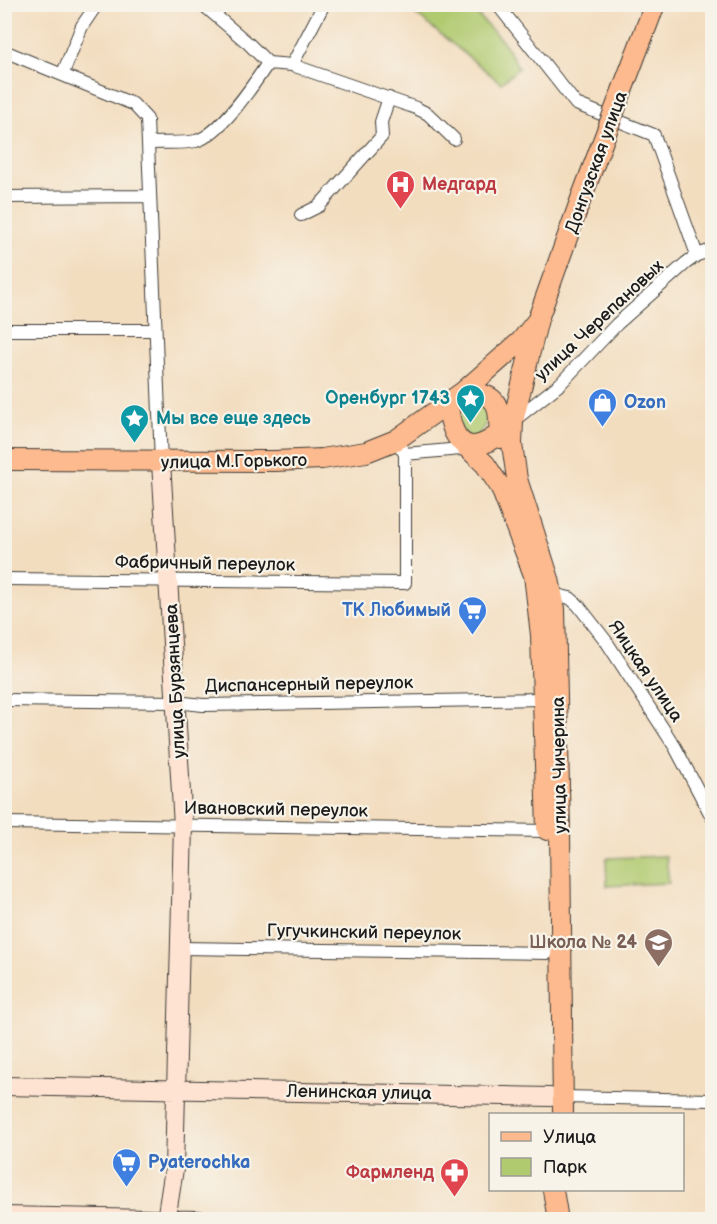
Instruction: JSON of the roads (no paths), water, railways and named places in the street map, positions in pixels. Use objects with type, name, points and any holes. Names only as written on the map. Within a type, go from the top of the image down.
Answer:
[{"type":"main road","name":"Донгузская улица","points":[[538,320],[655,4]]},
{"type":"main road","name":"улица М.Горького","points":[[4,460],[161,462],[322,459],[400,447],[521,341],[538,320]]},
{"type":"main road","points":[[487,437],[538,320]]},
{"type":"main road","points":[[481,394],[497,404],[500,410],[487,437],[450,423],[455,397],[481,394]]},
{"type":"main road","name":"улица Чичерина","points":[[487,437],[514,465],[552,594],[560,831],[557,1106]]},
{"type":"main road","name":"улица Чичерина","points":[[487,437],[485,464],[501,488],[534,575],[541,635],[548,952],[557,1106]]},
{"type":"main road","points":[[553,1191],[560,1220]]},
{"type":"main road","points":[[560,1220],[564,1191]]},
{"type":"street","points":[[4,51],[63,73],[82,26],[97,4]]},
{"type":"street","points":[[202,4],[268,63],[291,65],[389,98],[428,114],[454,139]]},
{"type":"street","points":[[291,65],[324,4]]},
{"type":"street","points":[[497,4],[576,104],[654,135],[697,255]]},
{"type":"street","points":[[150,143],[198,140],[209,134],[232,110],[268,63]]},
{"type":"street","name":"улица Бурзянцева","points":[[63,73],[133,104],[142,111],[147,119],[150,143],[149,196],[161,462],[183,826],[174,1169],[166,1219]]},
{"type":"street","points":[[301,215],[319,206],[382,136],[381,122],[389,98]]},
{"type":"street","points":[[4,197],[149,196]]},
{"type":"street","name":"улица Черепановых","points":[[487,437],[560,384],[617,324],[697,255],[712,250]]},
{"type":"street","points":[[4,330],[155,330]]},
{"type":"street","points":[[400,447],[487,437]]},
{"type":"street","name":"Фабричный переулок","points":[[4,579],[405,583],[400,447]]},
{"type":"street","name":"Яицкая улица","points":[[552,594],[570,598],[606,641],[675,747],[712,817]]},
{"type":"street","name":"Диспансерный переулок","points":[[4,700],[176,702],[203,705],[543,699]]},
{"type":"street","name":"Ивановский переулок","points":[[4,822],[547,831]]},
{"type":"street","name":"Гугучкинский переулок","points":[[180,948],[548,952]]},
{"type":"street","name":"Ленинская улица","points":[[4,1086],[175,1089],[557,1106],[712,1100]]},
{"type":"street","points":[[4,1216],[199,1220]]},
{"type":"place","name":"Медгард","points":[[401,210]]},
{"type":"place","name":"Оренбург 1743","points":[[471,424]]},
{"type":"place","name":"Ozon","points":[[603,428]]},
{"type":"place","name":"Мы все еще здесь","points":[[135,444]]},
{"type":"place","name":"ТК Любимый","points":[[472,636]]},
{"type":"place","name":"Школа № 24","points":[[658,968]]},
{"type":"place","name":"Pyaterochka","points":[[127,1188]]},
{"type":"place","name":"Фармленд","points":[[455,1198]]}]
